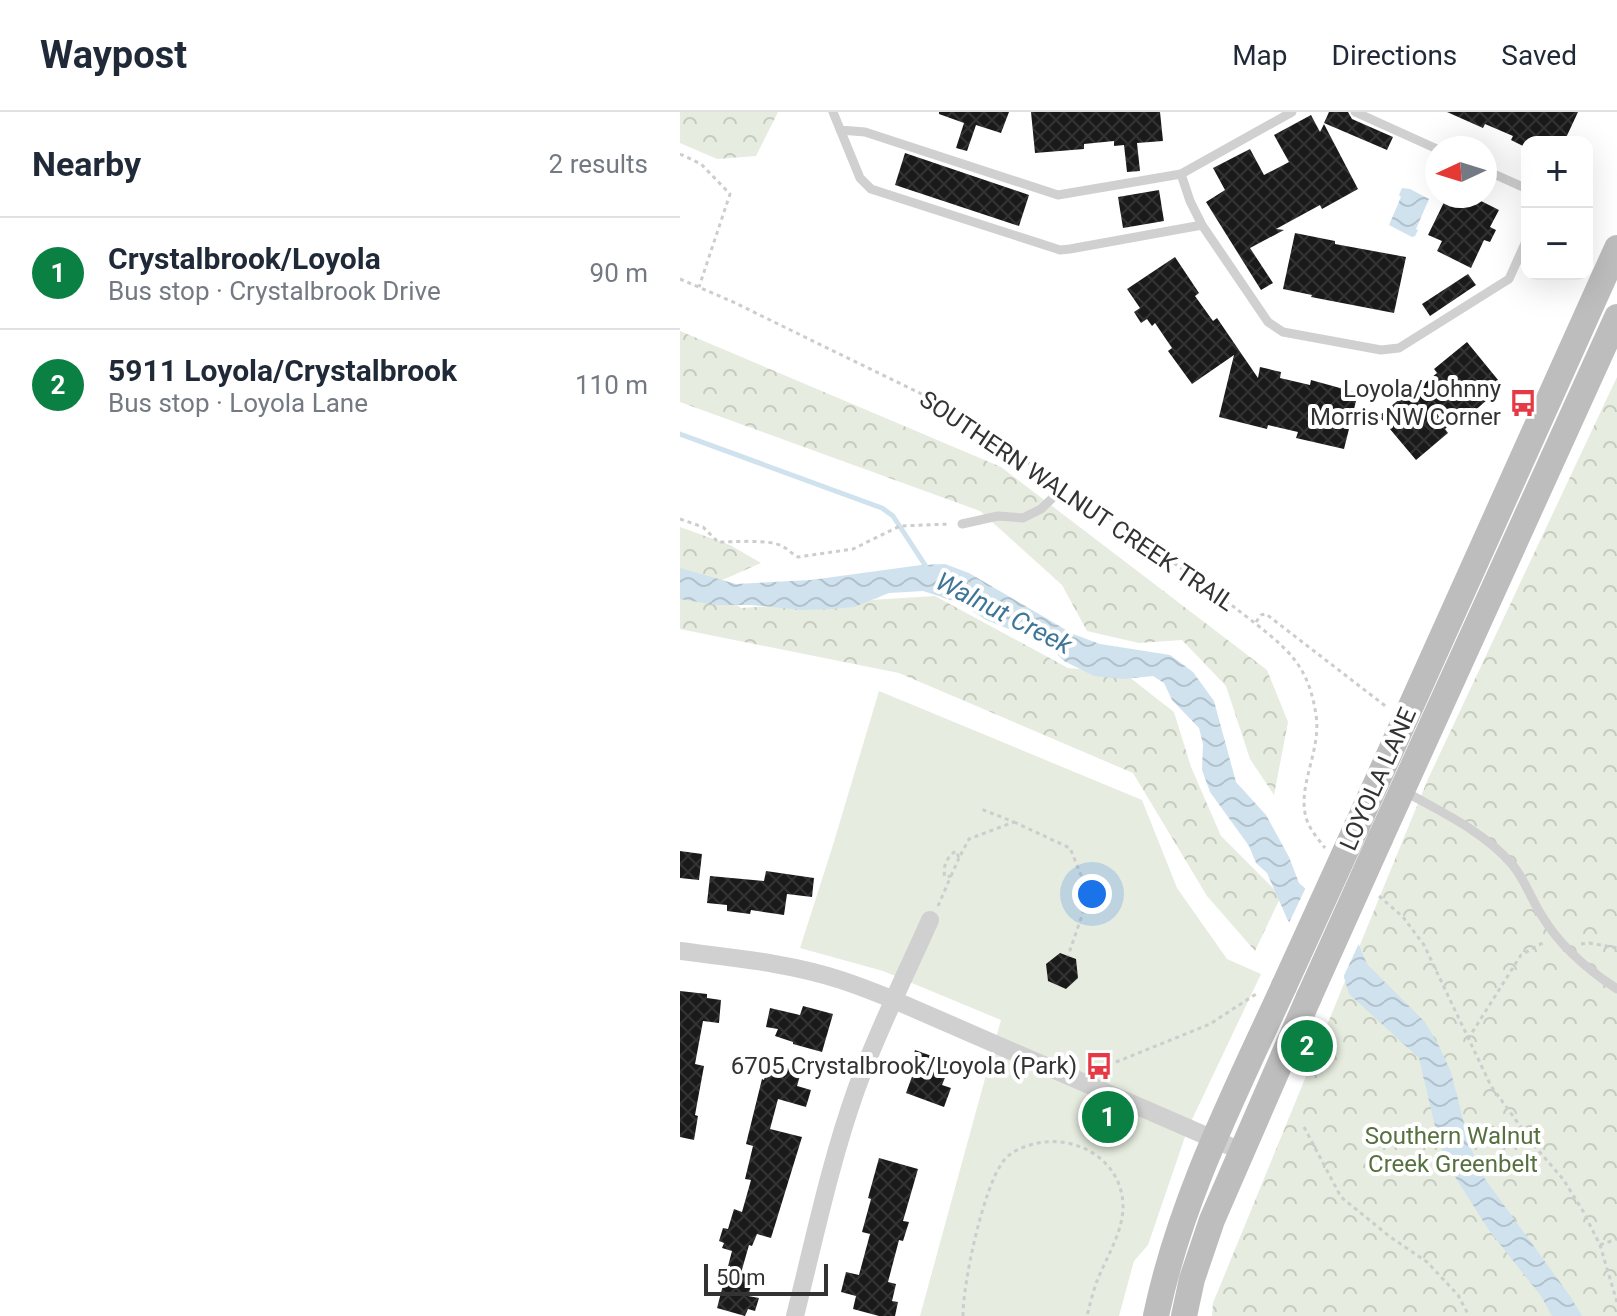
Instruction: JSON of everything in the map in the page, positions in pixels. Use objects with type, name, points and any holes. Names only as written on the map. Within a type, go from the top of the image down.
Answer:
[{"type":"main road","name":"LOYOLA LANE","points":[[1156,1316],[1178,1233],[1275,987],[1357,826],[1617,248]]},
{"type":"main road","points":[[1587,315],[1615,322]]},
{"type":"main road","name":"LOYOLA LANE","points":[[1184,1316],[1206,1234],[1241,1151],[1615,322]]},
{"type":"main road","points":[[1576,340],[1601,352]]},
{"type":"main road","points":[[1379,777],[1403,790]]},
{"type":"street","points":[[795,1316],[844,1128],[861,1077],[930,920]]},
{"type":"street","points":[[680,951],[801,970],[841,980],[894,1000],[1241,1151]]},
{"type":"lane","points":[[833,112],[860,178],[871,189],[1060,250],[1202,225]]},
{"type":"lane","points":[[840,130],[865,132],[1058,195],[1181,174],[1292,112]]},
{"type":"lane","points":[[1355,112],[1425,144]]},
{"type":"lane","points":[[1181,174],[1202,225],[1268,322],[1283,332],[1390,350],[1399,348],[1509,279],[1521,252]]},
{"type":"lane","points":[[1497,175],[1521,186]]},
{"type":"lane","points":[[962,524],[998,516],[1023,518],[1041,509],[1064,487]]},
{"type":"lane","points":[[1403,790],[1473,831],[1510,861],[1564,946],[1617,989]]},
{"type":"path","points":[[680,154],[701,164],[730,194],[699,287]]},
{"type":"path","name":"SOUTHERN WALNUT CREEK TRAIL","points":[[680,279],[936,401],[1158,550],[1256,623],[1294,658],[1309,684],[1318,732],[1304,805],[1307,821],[1328,852]]},
{"type":"path","points":[[680,519],[703,527],[718,542],[757,541],[781,545],[798,557],[853,549],[900,526],[962,524]]},
{"type":"path","name":"SOUTHERN WALNUT CREEK TRAIL","points":[[1256,623],[1261,615],[1266,614],[1388,708]]},
{"type":"path","points":[[981,809],[1070,848],[1089,895],[1068,956]]},
{"type":"path","points":[[930,920],[969,839],[1014,822]]},
{"type":"path","points":[[951,876],[945,877],[943,871],[950,855],[956,851],[959,858]]},
{"type":"path","points":[[1383,899],[1403,917],[1424,945],[1491,1086],[1521,1129],[1563,1179],[1583,1211],[1600,1245],[1617,1302]]},
{"type":"path","points":[[1468,1039],[1521,955],[1546,941],[1564,946],[1589,943],[1617,948]]},
{"type":"path","points":[[1101,1068],[1210,1024],[1275,987]]},
{"type":"path","points":[[1304,1127],[1341,1197],[1427,1262],[1458,1295],[1469,1316]]},
{"type":"path","points":[[963,1316],[981,1218],[997,1172],[1013,1152],[1049,1141],[1074,1143],[1104,1160],[1119,1184],[1123,1199],[1122,1219],[1096,1283],[1087,1316]]},
{"type":"path","points":[[1600,1245],[1617,1239]]},
{"type":"green space","points":[[680,112],[778,112],[756,156],[717,159],[680,143]]},
{"type":"green space","points":[[680,331],[1001,467],[1267,670],[1288,722],[1274,795],[1250,759],[1226,686],[1182,640],[1139,643],[1087,631],[1062,585],[980,511],[680,402]]},
{"type":"green space","name":"Southern Walnut Creek Greenbelt","points":[[1617,377],[1617,1316],[1212,1316],[1213,1303],[1428,779]]},
{"type":"green space","points":[[680,527],[730,545],[761,563],[711,585],[741,608],[935,596],[1068,668],[1124,673],[1174,712],[1191,767],[1221,836],[1281,896],[1255,951],[1207,896],[1133,773],[899,673],[680,629]]},
{"type":"green space","points":[[879,691],[1142,800],[1177,888],[1227,959],[1261,974],[1188,1128],[1148,1245],[1134,1261],[1119,1316],[920,1316],[1001,1020],[883,971],[800,948]]},
{"type":"water","points":[[1402,188],[1425,197],[1425,208],[1415,236],[1389,225],[1401,197]]},
{"type":"water","name":"Walnut Creek","points":[[945,564],[969,573],[1073,634],[1100,644],[1170,655],[1193,672],[1214,701],[1236,782],[1266,815],[1299,883],[1352,929],[1367,964],[1425,1022],[1451,1072],[1469,1143],[1480,1172],[1582,1316],[1552,1316],[1541,1296],[1488,1229],[1454,1175],[1439,1143],[1419,1058],[1349,994],[1340,964],[1327,942],[1288,921],[1267,873],[1256,863],[1249,846],[1210,792],[1202,770],[1203,744],[1199,728],[1172,700],[1164,683],[1153,676],[1124,679],[1094,676],[1064,661],[1047,644],[986,620],[960,603],[923,591],[889,593],[854,607],[803,610],[716,605],[680,599],[680,568],[736,584],[811,580]]},
{"type":"pier","points":[[1307,885],[1355,926],[1361,939],[1341,982],[1324,944],[1288,925]]},
{"type":"building","points":[[939,112],[1009,112],[1001,133],[976,125],[967,151],[956,148],[964,123]]},
{"type":"building","points":[[1031,112],[1160,112],[1163,141],[1137,143],[1140,171],[1127,172],[1124,145],[1114,146],[1114,141],[1084,144],[1084,149],[1035,153]]},
{"type":"building","points":[[1329,112],[1348,112],[1352,119],[1393,137],[1387,150],[1324,123]]},
{"type":"building","points":[[1447,112],[1578,112],[1567,136],[1521,136],[1521,145],[1511,140],[1513,136],[1485,124],[1483,128]]},
{"type":"building","points":[[1311,115],[1320,132],[1324,124],[1358,189],[1276,229],[1284,230],[1250,248],[1273,283],[1261,290],[1206,202],[1225,190],[1213,168],[1250,149],[1264,175],[1289,162],[1274,135]]},
{"type":"building","points":[[905,153],[1029,195],[1019,226],[895,185]]},
{"type":"building","points":[[1159,190],[1164,221],[1123,228],[1118,197]]},
{"type":"building","points":[[1441,208],[1499,210],[1490,227],[1496,230],[1490,242],[1484,240],[1471,268],[1437,251],[1442,241],[1428,235]]},
{"type":"building","points":[[1295,233],[1406,257],[1394,313],[1283,289]]},
{"type":"building","points":[[1175,257],[1199,293],[1195,296],[1213,321],[1217,318],[1258,378],[1260,367],[1281,372],[1280,378],[1310,385],[1311,380],[1358,393],[1344,449],[1296,438],[1298,432],[1268,425],[1267,429],[1219,417],[1234,355],[1192,384],[1168,351],[1172,348],[1155,323],[1152,326],[1147,319],[1141,323],[1134,312],[1140,308],[1127,289]]},
{"type":"building","points":[[1468,274],[1476,285],[1430,316],[1422,304]]},
{"type":"building","points":[[1467,342],[1503,386],[1472,413],[1469,410],[1445,429],[1448,433],[1416,460],[1379,416],[1437,373],[1434,369]]},
{"type":"building","points":[[680,851],[702,854],[699,880],[680,878]]},
{"type":"building","points":[[766,871],[814,878],[812,897],[787,894],[784,915],[751,910],[750,914],[727,911],[727,905],[707,903],[710,876],[764,881]]},
{"type":"building","points":[[1060,953],[1076,959],[1078,978],[1066,989],[1048,981],[1046,964]]},
{"type":"building","points":[[680,991],[707,994],[707,998],[721,1000],[719,1023],[703,1021],[695,1064],[704,1066],[694,1140],[680,1137]]},
{"type":"building","points":[[803,1006],[833,1014],[822,1052],[775,1036],[778,1029],[766,1027],[770,1008],[800,1015]]},
{"type":"building","points":[[915,1050],[951,1063],[942,1085],[951,1088],[944,1107],[906,1093],[914,1071],[909,1069]]},
{"type":"building","points":[[769,1063],[801,1072],[797,1086],[811,1090],[806,1107],[778,1099],[770,1129],[802,1137],[771,1238],[757,1234],[752,1246],[749,1245],[741,1273],[754,1276],[748,1296],[759,1298],[755,1311],[748,1309],[745,1316],[717,1308],[732,1251],[722,1248],[724,1243],[719,1241],[723,1228],[728,1229],[734,1209],[742,1212],[751,1180],[745,1179],[753,1146],[746,1144]]},
{"type":"building","points":[[879,1158],[918,1169],[903,1221],[909,1222],[903,1241],[899,1240],[888,1282],[896,1284],[892,1301],[898,1302],[895,1316],[879,1316],[853,1309],[856,1296],[841,1292],[846,1272],[859,1275],[870,1234],[862,1232]]},
{"type":"waterway","points":[[680,434],[882,508],[893,516],[927,568]]},
{"type":"place","name":"Loyola/Johnny Morris NW Corner","points":[[1523,403]]},
{"type":"place","name":"5911 Loyola/Crystalbrook","points":[[1307,1046]]},
{"type":"place","name":"6705 Crystalbrook/Loyola (Park)","points":[[1099,1066]]},
{"type":"place","name":"Crystalbrook/Loyola","points":[[1108,1117]]}]
